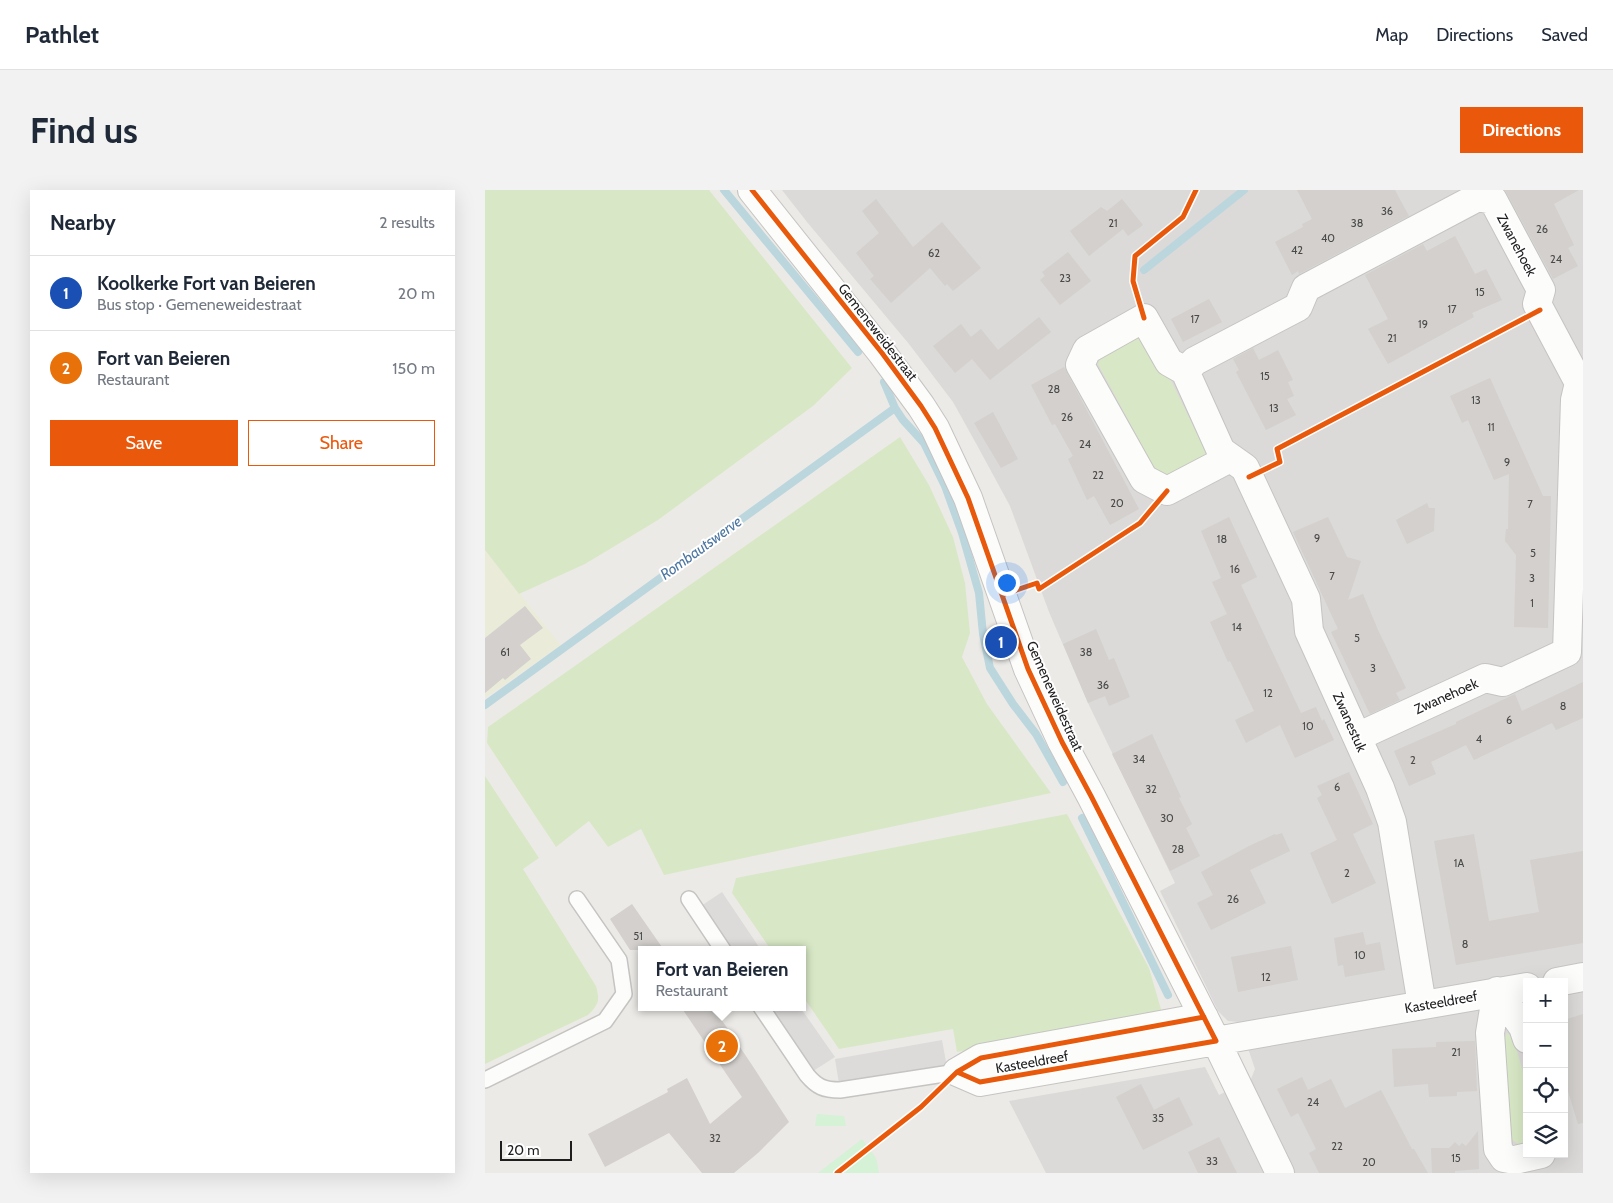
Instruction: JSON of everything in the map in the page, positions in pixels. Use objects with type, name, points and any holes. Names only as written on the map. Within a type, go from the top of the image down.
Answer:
[{"type":"street","name":"Gemeneweidestraat","points":[[753,190],[882,353],[935,428],[968,498],[1028,669],[1062,742],[1216,1041]]},
{"type":"street","name":"Zwanehoek","points":[[1185,371],[1195,361],[1298,307],[1306,288],[1478,197],[1493,200],[1541,290],[1537,304],[1579,383],[1575,400],[1567,652],[1503,682],[1485,678],[1357,737]]},
{"type":"street","name":"Zwanestuk","points":[[1231,458],[1167,491],[1144,479],[1080,365],[1087,350],[1144,318],[1169,362],[1185,371],[1221,452],[1231,458],[1245,468],[1306,599],[1309,631],[1380,788],[1391,822],[1422,1005]]},
{"type":"street","points":[[1568,980],[1583,978]]},
{"type":"street","name":"Kasteeldreef","points":[[957,1072],[980,1082],[1523,988]]},
{"type":"street","name":"Kasteeldreef","points":[[1497,992],[1523,1027]]},
{"type":"street","name":"Kasteeldreef","points":[[1497,992],[1490,1032],[1498,1149],[1503,1158],[1515,1160],[1524,1158]]},
{"type":"street","name":"Kasteeldreef","points":[[957,1072],[981,1058],[1203,1017]]},
{"type":"street","points":[[1216,1041],[1280,1173]]},
{"type":"lane","points":[[689,899],[720,946]]},
{"type":"lane","points":[[485,1080],[605,1021],[624,994],[619,960],[577,900]]},
{"type":"lane","points":[[764,1011],[807,1075],[814,1083],[827,1090],[840,1090],[957,1072]]},
{"type":"shaded area","points":[[782,190],[1583,190],[1583,1173],[1046,1173],[1009,1101],[1205,1067],[1219,1095],[1251,1079],[1255,1069],[1239,1022],[1228,1021],[1218,1011],[1160,891],[1175,883],[1088,703],[1049,612],[1010,506],[953,402],[909,344]]},
{"type":"shaded area","points":[[722,892],[758,946],[720,946],[695,910]]},
{"type":"shaded area","points":[[764,1011],[803,1011],[835,1057],[807,1075]]},
{"type":"shaded area","points":[[942,1040],[948,1073],[840,1090],[835,1059]]},
{"type":"green space","points":[[485,190],[709,190],[852,368],[813,406],[658,520],[585,564],[519,594],[485,550]]},
{"type":"green space","points":[[1142,334],[1150,338],[1206,452],[1205,463],[1169,480],[1158,475],[1098,364],[1104,349]]},
{"type":"green space","points":[[900,437],[929,485],[953,537],[965,583],[970,633],[962,657],[987,704],[1051,793],[664,875],[641,829],[608,847],[589,821],[556,847],[487,743],[488,727]]},
{"type":"green space","points":[[485,550],[561,645],[485,698]]},
{"type":"green space","points":[[485,776],[539,858],[523,869],[596,986],[598,999],[588,1015],[485,1064]]},
{"type":"green space","points":[[1067,814],[1149,968],[1163,1016],[957,1052],[953,1029],[839,1049],[806,1001],[806,946],[768,946],[732,893],[736,878]]},
{"type":"green space","points":[[1507,1033],[1513,1038],[1523,1072],[1523,1144],[1519,1144],[1508,1136],[1504,1039]]},
{"type":"green space","points":[[817,1114],[844,1116],[846,1126],[815,1126]]},
{"type":"green space","points":[[862,1139],[876,1158],[879,1173],[818,1173]]},
{"type":"building","points":[[1297,190],[1395,190],[1409,216],[1299,274],[1298,271],[1292,275],[1275,242],[1303,227],[1302,224],[1312,219]]},
{"type":"building","points":[[1505,190],[1579,190],[1554,204],[1574,245],[1568,248],[1578,266],[1553,279]]},
{"type":"building","points":[[876,199],[913,247],[942,222],[981,268],[953,291],[947,284],[945,286],[930,268],[891,303],[870,279],[874,276],[856,253],[879,233],[862,211]]},
{"type":"building","points":[[1122,199],[1143,225],[1128,236],[1123,229],[1089,256],[1070,231],[1101,207],[1107,211]]},
{"type":"building","points":[[1455,236],[1475,274],[1486,269],[1502,300],[1472,313],[1474,317],[1388,364],[1368,329],[1388,319],[1365,275],[1423,244],[1427,251]]},
{"type":"building","points":[[1068,252],[1091,281],[1060,305],[1040,280],[1045,276],[1042,272]]},
{"type":"building","points":[[1209,299],[1222,322],[1183,342],[1171,319]]},
{"type":"building","points":[[1039,317],[1051,332],[990,380],[972,359],[955,373],[933,346],[961,324],[971,337],[981,329],[998,350]]},
{"type":"building","points":[[1253,348],[1259,360],[1278,350],[1293,380],[1288,382],[1294,396],[1287,399],[1296,415],[1266,430],[1236,372],[1239,370],[1233,359]]},
{"type":"building","points":[[1064,367],[1139,509],[1110,525],[1094,496],[1087,500],[1068,459],[1073,456],[1055,424],[1052,425],[1031,385]]},
{"type":"building","points":[[1490,378],[1543,496],[1551,496],[1548,628],[1514,627],[1516,555],[1505,541],[1506,529],[1508,529],[1509,474],[1494,480],[1468,420],[1462,423],[1450,396]]},
{"type":"building","points":[[993,412],[1018,459],[1001,468],[974,423]]},
{"type":"building","points":[[1427,503],[1429,508],[1435,508],[1434,531],[1407,544],[1396,520]]},
{"type":"building","points":[[1229,517],[1257,577],[1241,585],[1301,713],[1316,707],[1334,740],[1295,758],[1280,725],[1246,743],[1235,720],[1254,711],[1230,661],[1228,662],[1210,622],[1227,614],[1212,582],[1221,578],[1201,531]]},
{"type":"building","points":[[1328,517],[1347,557],[1361,561],[1348,600],[1363,594],[1406,688],[1396,693],[1400,700],[1370,714],[1331,632],[1338,629],[1293,532]]},
{"type":"building","points":[[525,606],[543,628],[520,645],[531,659],[485,693],[485,638]]},
{"type":"building","points":[[1096,629],[1109,660],[1114,658],[1130,697],[1109,706],[1105,696],[1088,703],[1063,644]]},
{"type":"building","points":[[1583,682],[1583,718],[1556,730],[1552,723],[1474,760],[1466,745],[1431,762],[1436,774],[1409,786],[1394,751],[1456,724],[1456,722],[1515,694],[1522,711]]},
{"type":"building","points":[[1152,734],[1192,824],[1186,828],[1200,856],[1170,871],[1112,754]]},
{"type":"building","points":[[1349,772],[1373,824],[1353,834],[1376,883],[1332,904],[1310,853],[1337,840],[1317,798],[1322,795],[1317,786]]},
{"type":"building","points":[[1282,833],[1290,851],[1250,870],[1266,903],[1211,930],[1197,903],[1213,895],[1201,872],[1249,846],[1275,834]]},
{"type":"building","points":[[1474,834],[1489,921],[1539,912],[1530,860],[1583,851],[1583,943],[1456,965],[1434,841]]},
{"type":"building","points":[[632,904],[661,946],[638,946],[638,950],[630,950],[610,919]]},
{"type":"building","points":[[1363,932],[1366,945],[1380,942],[1385,970],[1345,977],[1343,965],[1338,966],[1334,938]]},
{"type":"building","points":[[1291,946],[1298,980],[1238,992],[1231,957]]},
{"type":"building","points":[[684,1011],[716,1011],[789,1122],[758,1153],[734,1173],[702,1173],[669,1133],[605,1167],[588,1134],[668,1092],[667,1089],[687,1078],[710,1124],[742,1097]]},
{"type":"building","points":[[1583,1014],[1583,1123],[1578,1124],[1568,1091],[1568,1019]]},
{"type":"building","points":[[1475,1041],[1477,1091],[1457,1092],[1457,1096],[1429,1097],[1428,1084],[1394,1087],[1392,1049],[1436,1047],[1436,1042]]},
{"type":"building","points":[[1302,1077],[1308,1090],[1331,1079],[1345,1108],[1381,1090],[1412,1149],[1414,1149],[1428,1173],[1319,1173],[1309,1153],[1316,1149],[1298,1113],[1291,1117],[1277,1089]]},
{"type":"building","points":[[1141,1084],[1154,1110],[1179,1097],[1193,1125],[1143,1150],[1116,1097]]},
{"type":"building","points":[[1478,1131],[1479,1169],[1455,1171],[1455,1173],[1432,1173],[1431,1148],[1449,1148],[1455,1142],[1459,1146],[1462,1143],[1466,1146]]},
{"type":"building","points":[[1219,1137],[1237,1173],[1198,1173],[1188,1152]]},
{"type":"waterway","name":"Rombautswerve","points":[[724,190],[858,352]]},
{"type":"waterway","points":[[1144,270],[1244,190]]},
{"type":"waterway","name":"Rombautswerve","points":[[485,705],[895,408],[884,382]]},
{"type":"waterway","points":[[895,408],[924,443],[945,486],[962,533],[979,593],[983,634],[990,668],[1013,704],[1036,734],[1063,782]]},
{"type":"waterway","points":[[1082,818],[1168,995]]},
{"type":"cycle path","points":[[752,190],[882,353],[935,428],[968,498],[1028,669],[1062,742],[1216,1041],[980,1082],[957,1072]]},
{"type":"cycle path","points":[[1144,318],[1133,281],[1135,256],[1183,217],[1196,190]]},
{"type":"cycle path","points":[[1249,477],[1280,462],[1277,449],[1540,310]]},
{"type":"cycle path","points":[[1002,595],[1037,583],[1039,589],[1140,523],[1167,491]]},
{"type":"cycle path","points":[[837,1173],[921,1107],[957,1072],[981,1058],[1204,1017]]},
{"type":"place","name":"Koolkerke Fort van Beieren","points":[[1001,642]]},
{"type":"place","name":"Fort van Beieren","points":[[722,1046]]}]
